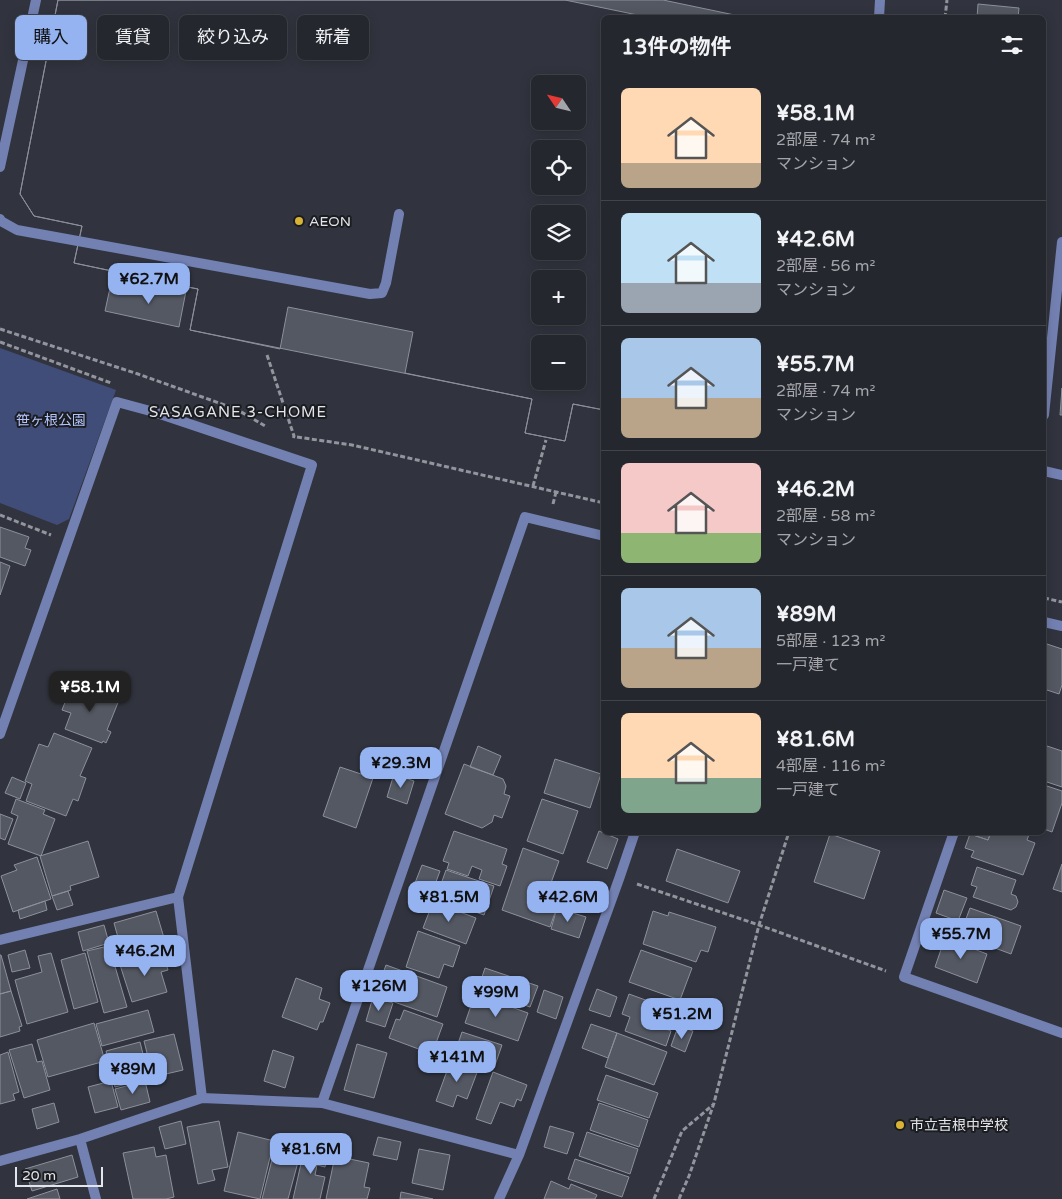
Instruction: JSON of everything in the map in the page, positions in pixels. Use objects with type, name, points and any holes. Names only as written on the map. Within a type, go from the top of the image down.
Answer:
[{"type":"street","points":[[0,167],[36,0]]},
{"type":"street","points":[[879,15],[880,0]]},
{"type":"street","points":[[0,219],[17,230],[370,294],[382,293],[386,283],[399,214]]},
{"type":"street","points":[[1046,395],[1062,242]]},
{"type":"street","points":[[0,734],[117,402],[154,412],[312,465],[178,897],[202,1098]]},
{"type":"street","points":[[1046,471],[1062,474]]},
{"type":"street","points":[[322,1103],[526,516],[601,535]]},
{"type":"street","points":[[1046,622],[1062,626]]},
{"type":"street","points":[[499,1199],[519,1155],[634,835]]},
{"type":"street","points":[[953,835],[904,977],[1062,1033]]},
{"type":"street","points":[[0,940],[178,897]]},
{"type":"street","points":[[0,1161],[80,1139],[202,1098],[322,1103],[519,1155]]},
{"type":"street","points":[[80,1139],[96,1199]]},
{"type":"path","points":[[946,15],[947,0]]},
{"type":"path","points":[[0,328],[236,409],[272,431],[261,430]]},
{"type":"path","points":[[0,342],[114,384]]},
{"type":"path","points":[[267,355],[294,436],[287,456]]},
{"type":"path","points":[[287,435],[352,445],[601,502]]},
{"type":"path","points":[[533,486],[546,440]]},
{"type":"path","points":[[0,515],[68,541]]},
{"type":"path","points":[[1046,598],[1062,602]]},
{"type":"path","points":[[679,1199],[714,1104],[759,926],[788,835]]},
{"type":"path","points":[[619,878],[862,962]]},
{"type":"path","points":[[654,1199],[682,1131],[714,1104]]},
{"type":"green space","name":"笹ヶ根公園","points":[[0,348],[116,390],[69,519],[57,525],[0,503]]},
{"type":"building","name":"AEON","points":[[58,0],[565,0],[638,15],[601,15],[601,409],[573,404],[565,441],[525,433],[532,399],[405,373],[413,332],[288,307],[280,349],[190,330],[198,289],[152,280],[149,296],[109,288],[112,271],[74,263],[82,226],[34,216],[20,194],[46,60],[87,60],[87,15],[55,15]]},
{"type":"building","name":"AEON","points":[[58,0],[663,0],[735,15],[601,15],[601,409],[573,404],[565,441],[525,433],[532,399],[190,330],[198,289],[152,280],[149,296],[109,288],[112,271],[74,263],[82,226],[34,216],[20,194],[46,60],[87,60],[87,15],[55,15]]},
{"type":"building","points":[[978,4],[1019,8],[1018,15],[977,15]]},
{"type":"building","points":[[152,284],[186,291],[179,327],[105,311],[110,288],[149,296]]},
{"type":"building","points":[[1062,388],[1062,415],[1060,415]]},
{"type":"building","points":[[0,527],[29,537],[25,548],[31,550],[25,566],[0,557]]},
{"type":"building","points":[[0,562],[10,566],[0,595]]},
{"type":"building","points":[[1046,644],[1062,649],[1062,685],[1059,694],[1046,690]]},
{"type":"building","points":[[73,682],[119,700],[107,730],[111,732],[106,743],[65,729],[71,713],[62,710]]},
{"type":"building","points":[[54,733],[92,748],[80,776],[86,778],[78,801],[73,799],[66,816],[26,801],[32,784],[25,781],[39,744],[48,747]]},
{"type":"building","points":[[478,746],[501,756],[493,775],[470,767]]},
{"type":"building","points":[[1046,746],[1062,751],[1062,787],[1046,782]]},
{"type":"building","points":[[555,759],[601,774],[590,808],[544,793]]},
{"type":"building","points":[[464,764],[503,779],[506,786],[504,794],[510,796],[502,818],[494,815],[492,822],[482,828],[445,814]]},
{"type":"building","points":[[340,767],[373,778],[356,828],[323,816]]},
{"type":"building","points":[[394,774],[414,781],[407,804],[387,797]]},
{"type":"building","points":[[12,777],[26,783],[20,799],[5,793]]},
{"type":"building","points":[[1046,786],[1062,791],[1062,803],[1052,832],[1046,830]]},
{"type":"building","points":[[16,799],[45,810],[43,814],[55,819],[41,856],[8,844],[18,816],[11,813]]},
{"type":"building","points":[[542,799],[578,811],[563,854],[527,841]]},
{"type":"building","points":[[0,814],[13,819],[5,840],[0,838]]},
{"type":"building","points":[[454,831],[507,849],[502,864],[507,866],[500,886],[479,879],[482,870],[472,866],[468,876],[447,869],[449,863],[443,861]]},
{"type":"building","points":[[599,831],[601,835],[608,835],[618,839],[607,869],[587,862]]},
{"type":"building","points":[[830,835],[880,851],[864,899],[814,882]]},
{"type":"building","points":[[970,835],[988,840],[990,835],[1029,835],[1027,840],[1035,843],[1023,875],[971,857],[974,851],[965,848]]},
{"type":"building","points":[[973,835],[990,835],[988,840]]},
{"type":"building","points":[[88,841],[99,877],[70,886],[71,890],[52,896],[40,856]]},
{"type":"building","points":[[523,848],[559,861],[544,902],[557,907],[550,927],[502,910]]},
{"type":"building","points":[[677,849],[740,871],[728,903],[666,881]]},
{"type":"building","points":[[37,857],[51,899],[13,912],[1,876],[17,870],[14,865]]},
{"type":"building","points":[[1062,864],[1062,892],[1053,889]]},
{"type":"building","points":[[422,865],[440,871],[433,890],[415,883]]},
{"type":"building","points":[[977,867],[1016,880],[1011,894],[1016,896],[1018,902],[1016,907],[1011,910],[973,897],[977,887],[971,885]]},
{"type":"building","points":[[446,870],[494,886],[484,915],[436,898]]},
{"type":"building","points":[[944,890],[967,898],[958,921],[936,913]]},
{"type":"building","points":[[68,891],[73,905],[57,910],[52,896]]},
{"type":"building","points":[[45,901],[47,910],[20,919],[18,910]]},
{"type":"building","points":[[433,902],[476,918],[466,944],[423,928]]},
{"type":"building","points":[[557,908],[586,917],[579,938],[551,929]]},
{"type":"building","points":[[970,908],[1021,926],[1011,954],[960,935]]},
{"type":"building","points":[[156,911],[167,948],[124,959],[114,923]]},
{"type":"building","points":[[653,911],[668,916],[669,912],[716,927],[708,952],[701,950],[696,962],[643,944]]},
{"type":"building","points":[[104,925],[109,943],[83,951],[78,932]]},
{"type":"building","points":[[418,931],[460,946],[453,967],[444,964],[439,978],[406,967]]},
{"type":"building","points":[[945,938],[987,954],[977,983],[935,967]]},
{"type":"building","points":[[104,947],[108,964],[114,963],[127,1007],[104,1013],[87,951]]},
{"type":"building","points":[[25,950],[30,968],[12,972],[8,955]]},
{"type":"building","points":[[641,950],[692,968],[680,1000],[629,982]]},
{"type":"building","points":[[51,953],[68,1012],[27,1024],[15,980],[42,972],[38,956]]},
{"type":"building","points":[[85,953],[98,1002],[74,1009],[61,960]]},
{"type":"building","points":[[163,953],[168,970],[161,972],[167,992],[132,1002],[120,965]]},
{"type":"building","points":[[0,955],[11,991],[0,994]]},
{"type":"building","points":[[386,965],[447,987],[437,1017],[380,997],[383,989],[378,987]]},
{"type":"building","points":[[485,968],[538,986],[530,1007],[478,989]]},
{"type":"building","points":[[296,978],[322,988],[319,999],[330,1003],[323,1022],[320,1022],[317,1030],[282,1017]]},
{"type":"building","points":[[597,989],[617,997],[610,1017],[589,1010]]},
{"type":"building","points":[[544,990],[563,997],[556,1019],[537,1012]]},
{"type":"building","points":[[11,991],[22,1026],[19,1027],[20,1031],[0,1037],[0,994]]},
{"type":"building","points":[[475,994],[528,1013],[518,1041],[465,1023]]},
{"type":"building","points":[[629,994],[662,1006],[655,1025],[671,1031],[666,1046],[625,1031],[630,1017],[622,1014]]},
{"type":"building","points":[[373,997],[393,1003],[385,1027],[366,1021]]},
{"type":"building","points":[[148,1010],[154,1032],[102,1046],[96,1024]]},
{"type":"building","points":[[404,1010],[443,1024],[432,1054],[389,1038],[396,1019],[400,1020]]},
{"type":"building","points":[[94,1023],[105,1061],[48,1077],[37,1040]]},
{"type":"building","points":[[591,1024],[617,1033],[608,1058],[582,1048]]},
{"type":"building","points":[[684,1028],[693,1031],[685,1052],[671,1046],[676,1032],[682,1034]]},
{"type":"building","points":[[462,1032],[502,1045],[494,1068],[454,1055]]},
{"type":"building","points":[[617,1033],[667,1052],[654,1085],[605,1067]]},
{"type":"building","points":[[174,1034],[183,1070],[153,1077],[144,1041]]},
{"type":"building","points":[[140,1042],[149,1078],[115,1087],[106,1051]]},
{"type":"building","points":[[32,1044],[37,1062],[42,1061],[50,1090],[24,1098],[9,1050]]},
{"type":"building","points":[[357,1044],[387,1053],[374,1098],[344,1090]]},
{"type":"building","points":[[273,1050],[294,1057],[285,1088],[264,1081]]},
{"type":"building","points":[[8,1052],[19,1092],[13,1094],[15,1100],[0,1104],[0,1055]]},
{"type":"building","points":[[451,1060],[478,1070],[467,1099],[457,1095],[453,1107],[436,1101]]},
{"type":"building","points":[[493,1072],[527,1085],[521,1101],[517,1099],[514,1107],[500,1102],[491,1124],[476,1119]]},
{"type":"building","points":[[606,1075],[658,1093],[649,1118],[597,1100]]},
{"type":"building","points":[[111,1081],[118,1107],[95,1113],[88,1087]]},
{"type":"building","points":[[145,1081],[150,1102],[121,1110],[115,1089]]},
{"type":"building","points":[[54,1103],[59,1122],[37,1129],[32,1109]]},
{"type":"building","points":[[599,1103],[648,1120],[639,1147],[590,1130]]},
{"type":"building","points":[[181,1121],[186,1144],[165,1149],[159,1127]]},
{"type":"building","points":[[219,1121],[228,1167],[212,1170],[215,1180],[198,1184],[187,1127]]},
{"type":"building","points":[[550,1126],[574,1133],[567,1154],[544,1147]]},
{"type":"building","points":[[238,1132],[274,1141],[260,1199],[224,1191]]},
{"type":"building","points":[[587,1132],[638,1149],[630,1174],[579,1156]]},
{"type":"building","points":[[378,1137],[401,1142],[397,1160],[373,1155]]},
{"type":"building","points":[[277,1140],[302,1147],[288,1199],[262,1199]]},
{"type":"building","points":[[305,1146],[329,1152],[325,1167],[317,1165],[315,1175],[325,1177],[320,1199],[293,1199]]},
{"type":"building","points":[[154,1147],[156,1157],[166,1155],[174,1197],[166,1199],[133,1199],[123,1153]]},
{"type":"building","points":[[419,1149],[450,1155],[443,1190],[412,1183]]},
{"type":"building","points":[[72,1155],[78,1177],[32,1191],[25,1169]]},
{"type":"building","points":[[335,1156],[369,1163],[364,1187],[370,1188],[367,1199],[326,1199]]},
{"type":"building","points":[[575,1159],[629,1177],[622,1197],[568,1179]]},
{"type":"building","points":[[551,1181],[569,1189],[571,1184],[597,1195],[595,1199],[544,1199]]},
{"type":"building","points":[[57,1189],[60,1199],[27,1199]]},
{"type":"building","points":[[401,1192],[433,1199],[400,1199]]},
{"type":"place","name":"AEON","points":[[299,221]]},
{"type":"place","name":"市立吉根中学校","points":[[900,1125]]},
{"type":"district","name":"SASAGANE 3-CHOME","points":[[238,412]]}]
